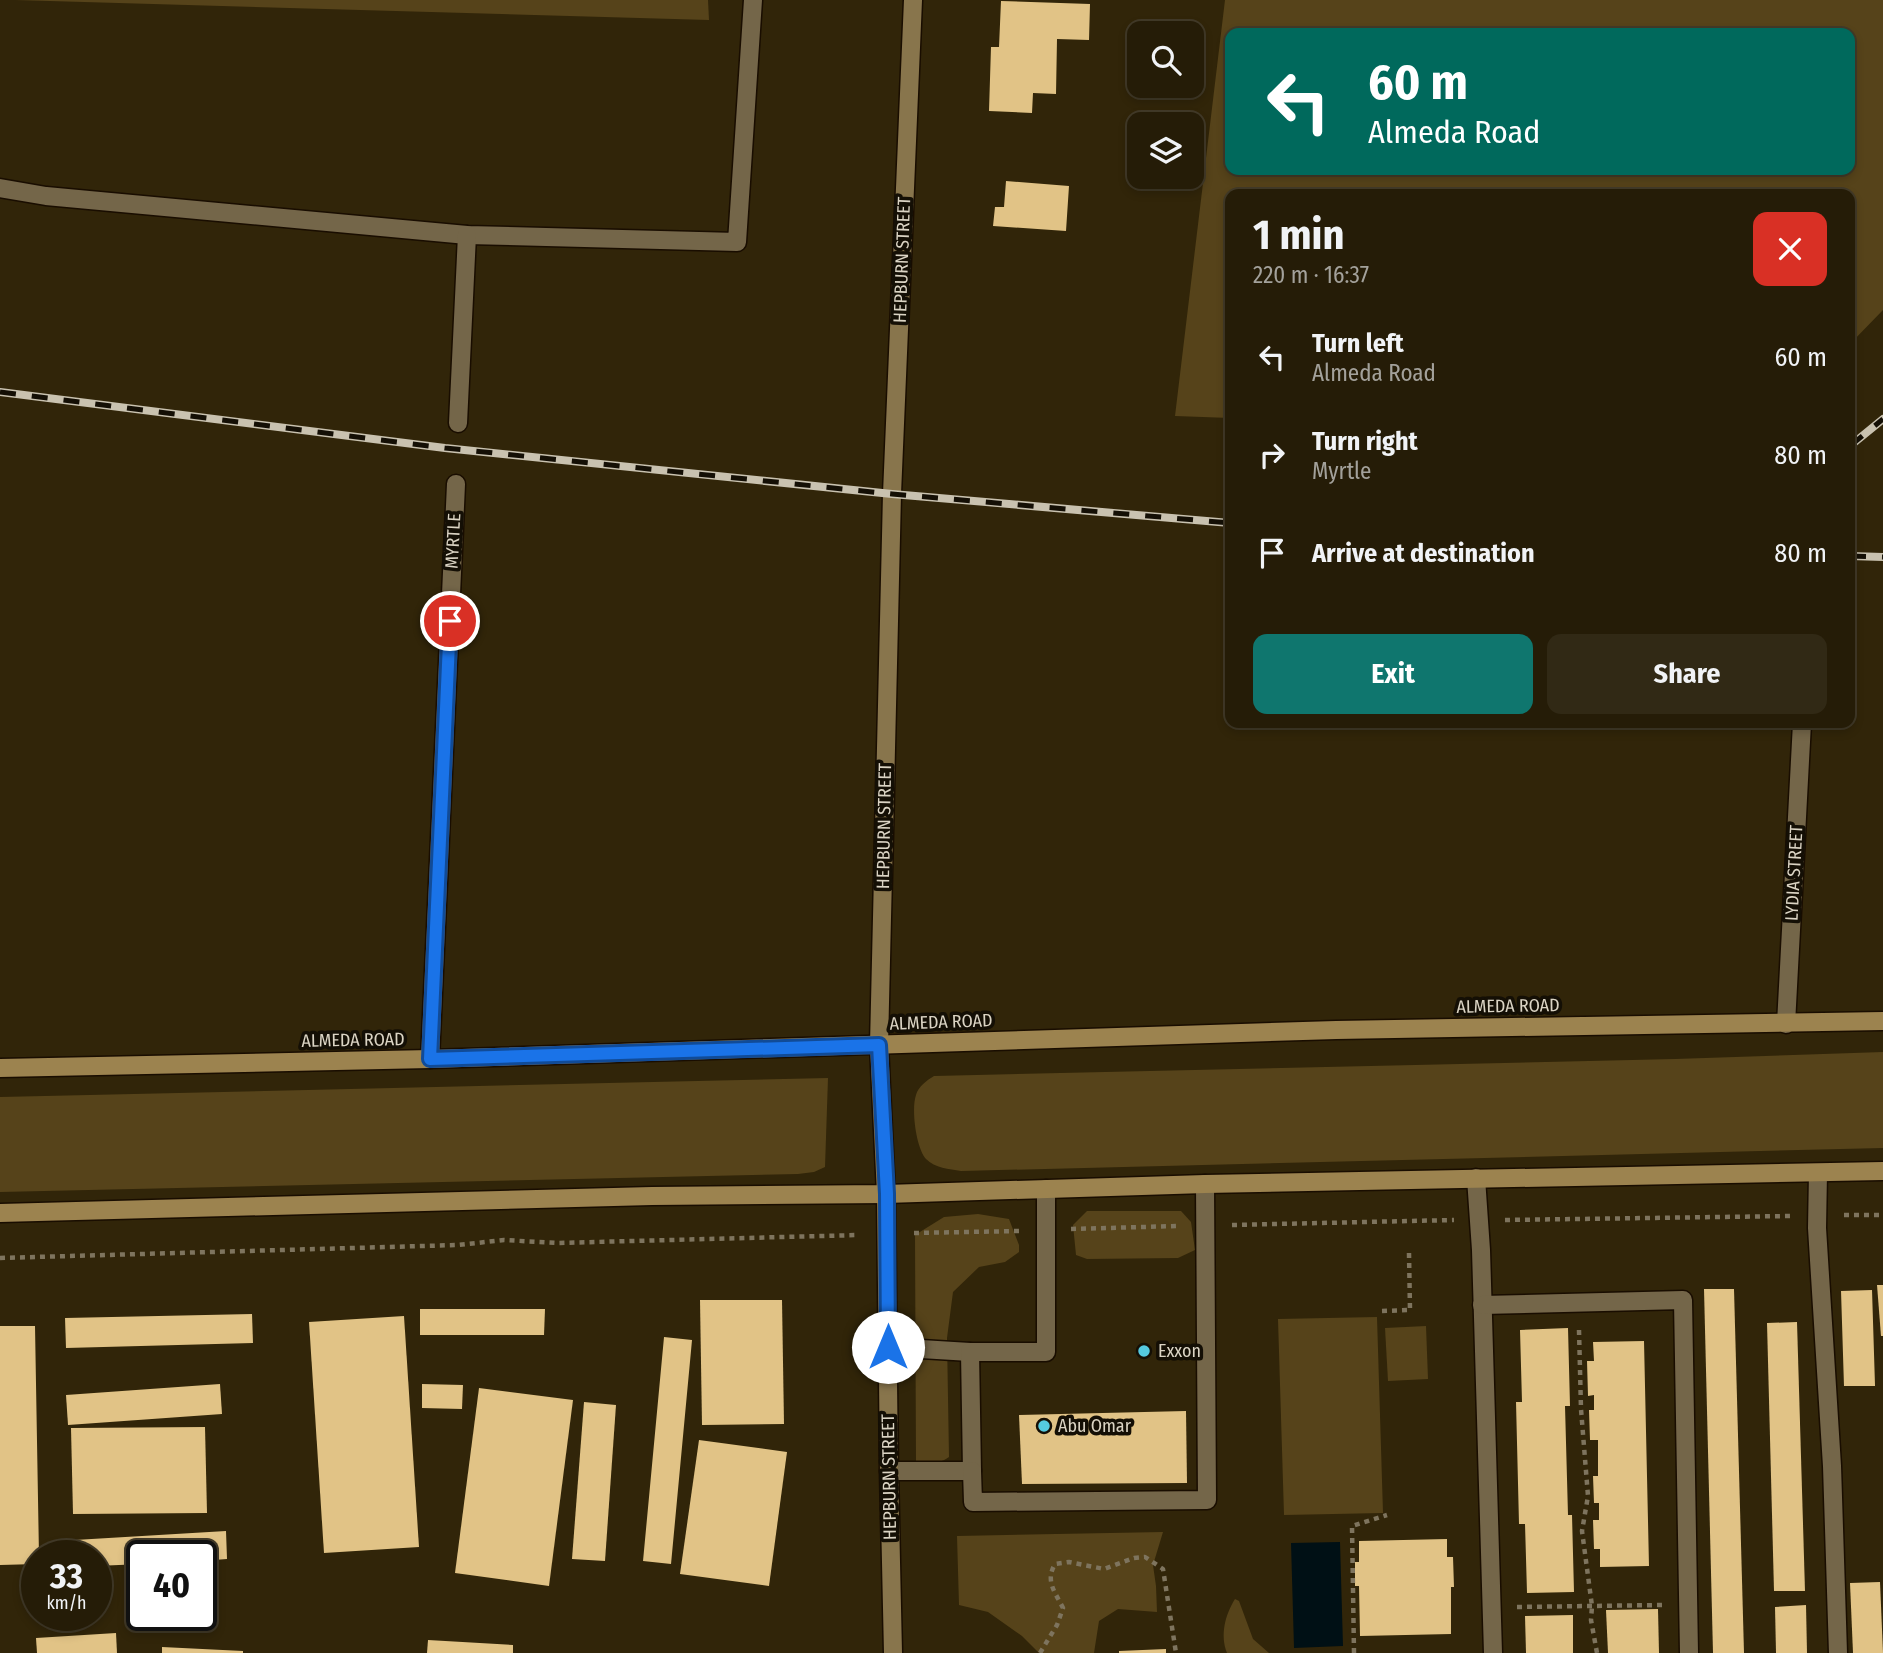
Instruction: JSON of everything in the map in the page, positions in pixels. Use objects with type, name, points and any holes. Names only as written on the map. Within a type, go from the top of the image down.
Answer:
[{"type":"main road","name":"ALMEDA ROAD","points":[[0,1068],[430,1059],[1336,1030],[1883,1021]]},
{"type":"main road","points":[[0,1213],[652,1196],[887,1194],[1205,1184],[1883,1171]]},
{"type":"street","points":[[0,188],[46,196],[467,235],[737,242],[753,0]]},
{"type":"street","name":"HEPBURN STREET","points":[[893,1653],[887,1194],[879,1045],[892,494],[913,0]]},
{"type":"street","points":[[458,423],[467,235]]},
{"type":"street","name":"MYRTLE","points":[[430,1059],[456,484]]},
{"type":"street","name":"LYDIA STREET","points":[[1786,1024],[1802,728]]},
{"type":"street","points":[[1818,1173],[1838,1653]]},
{"type":"street","points":[[1476,1178],[1493,1653]]},
{"type":"street","points":[[970,1352],[973,1502],[1207,1500],[1205,1184]]},
{"type":"street","points":[[888,1347],[970,1352],[1046,1352],[1046,1189]]},
{"type":"street","points":[[1482,1305],[1684,1300],[1689,1653]]},
{"type":"street","points":[[889,1471],[972,1471]]},
{"type":"path","points":[[931,1233],[1205,1225],[1883,1214]]},
{"type":"path","points":[[0,1258],[458,1245],[504,1240],[557,1243],[845,1236]]},
{"type":"path","points":[[1382,1311],[1410,1310],[1409,1253]]},
{"type":"path","points":[[1578,1303],[1581,1409],[1588,1496],[1582,1531],[1597,1653]]},
{"type":"path","points":[[1354,1653],[1352,1526],[1387,1514]]},
{"type":"path","points":[[1040,1653],[1057,1625],[1063,1608],[1051,1584],[1049,1573],[1055,1564],[1069,1562],[1104,1569],[1134,1558],[1145,1557],[1163,1569],[1176,1653]]},
{"type":"path","points":[[1491,1607],[1689,1605]]},
{"type":"shaded area","points":[[15,0],[708,0],[709,20]]},
{"type":"shaded area","points":[[1225,0],[1883,0],[1883,310],[1855,339],[1855,189],[1225,189],[1225,418],[1175,416]]},
{"type":"shaded area","points":[[1883,1052],[1883,1148],[961,1171],[938,1166],[926,1159],[917,1138],[914,1119],[917,1092],[934,1076]]},
{"type":"shaded area","points":[[828,1078],[825,1167],[814,1172],[0,1192],[0,1097]]},
{"type":"shaded area","points":[[1087,1211],[1181,1211],[1191,1222],[1195,1250],[1178,1258],[1087,1259],[1076,1255],[1073,1225]]},
{"type":"shaded area","points":[[978,1214],[1009,1219],[1019,1252],[1005,1262],[979,1267],[953,1292],[947,1338],[949,1457],[934,1463],[916,1463],[915,1235],[944,1217]]},
{"type":"shaded area","points":[[1377,1317],[1383,1513],[1284,1515],[1278,1319]]},
{"type":"shaded area","points":[[1426,1326],[1428,1379],[1388,1381],[1385,1328]]},
{"type":"shaded area","points":[[1163,1532],[1153,1565],[1157,1612],[1118,1609],[1099,1621],[1094,1653],[1039,1653],[1022,1636],[988,1612],[959,1605],[957,1536]]},
{"type":"shaded area","points":[[1340,1542],[1343,1646],[1294,1648],[1291,1543]]},
{"type":"shaded area","points":[[1235,1599],[1239,1601],[1253,1639],[1269,1653],[1227,1653],[1225,1625]]},
{"type":"building","points":[[1001,1],[1090,4],[1089,40],[1057,39],[1056,94],[1033,93],[1032,113],[989,111],[991,47],[999,47]]},
{"type":"building","points":[[1006,181],[1069,186],[1066,231],[993,226],[995,207],[1004,207]]},
{"type":"building","points":[[1877,1285],[1883,1285],[1883,1336],[1881,1336]]},
{"type":"building","points":[[1704,1289],[1734,1289],[1744,1653],[1713,1653]]},
{"type":"building","points":[[1872,1290],[1875,1386],[1844,1386],[1841,1291]]},
{"type":"building","points":[[700,1300],[782,1300],[784,1424],[702,1425]]},
{"type":"building","points":[[420,1309],[545,1309],[544,1335],[420,1335]]},
{"type":"building","points":[[252,1314],[253,1343],[66,1348],[65,1318]]},
{"type":"building","points":[[404,1316],[419,1547],[324,1553],[309,1322]]},
{"type":"building","points":[[1797,1322],[1805,1591],[1774,1591],[1767,1323]]},
{"type":"building","points":[[0,1326],[35,1326],[39,1540],[21,1540],[21,1564],[0,1565]]},
{"type":"building","points":[[1568,1328],[1570,1406],[1565,1406],[1568,1515],[1572,1515],[1574,1592],[1527,1593],[1525,1524],[1519,1524],[1516,1402],[1522,1402],[1520,1330]]},
{"type":"building","points":[[664,1337],[692,1340],[671,1564],[643,1561]]},
{"type":"building","points":[[1644,1341],[1649,1566],[1600,1567],[1600,1549],[1594,1549],[1593,1520],[1599,1520],[1599,1503],[1594,1503],[1593,1476],[1598,1476],[1598,1440],[1590,1440],[1589,1410],[1594,1410],[1594,1395],[1588,1396],[1587,1361],[1594,1361],[1593,1342]]},
{"type":"building","points":[[220,1384],[222,1414],[68,1425],[66,1395]]},
{"type":"building","points":[[422,1384],[463,1385],[462,1409],[422,1408]]},
{"type":"building","points":[[479,1388],[573,1400],[549,1586],[455,1573]]},
{"type":"building","points":[[584,1402],[616,1405],[605,1561],[572,1559]]},
{"type":"building","points":[[1186,1411],[1187,1483],[1022,1484],[1019,1415]]},
{"type":"building","points":[[205,1427],[207,1513],[73,1514],[71,1428]]},
{"type":"building","points":[[699,1440],[787,1452],[769,1586],[680,1574]]},
{"type":"building","points":[[226,1531],[227,1559],[217,1560],[217,1540],[126,1540],[126,1565],[112,1565],[112,1540],[75,1540]]},
{"type":"building","points":[[1447,1539],[1447,1557],[1453,1557],[1451,1634],[1360,1636],[1359,1586],[1355,1586],[1355,1562],[1359,1562],[1359,1541]]},
{"type":"building","points":[[1880,1582],[1883,1653],[1853,1653],[1850,1583]]},
{"type":"building","points":[[1806,1605],[1807,1653],[1776,1653],[1775,1607]]},
{"type":"building","points":[[1658,1609],[1659,1653],[1608,1653],[1606,1610]]},
{"type":"building","points":[[1573,1615],[1573,1653],[1526,1653],[1525,1616]]},
{"type":"building","points":[[116,1633],[117,1653],[37,1653],[36,1638]]},
{"type":"building","points":[[428,1640],[513,1645],[513,1653],[427,1653]]},
{"type":"building","points":[[162,1647],[243,1651],[243,1653],[162,1653]]},
{"type":"building","points":[[1166,1649],[1166,1653],[1119,1653],[1119,1651]]},
{"type":"railway","points":[[0,392],[445,448],[892,494],[1225,523]]},
{"type":"railway","points":[[1855,442],[1883,419]]},
{"type":"railway","points":[[1855,556],[1883,557]]},
{"type":"place","name":"Exxon","points":[[1144,1351]]},
{"type":"place","name":"Abu Omar","points":[[1044,1426]]},
{"type":"route","points":[[450,621],[430,1059],[879,1045],[887,1194],[888,1347]]}]
